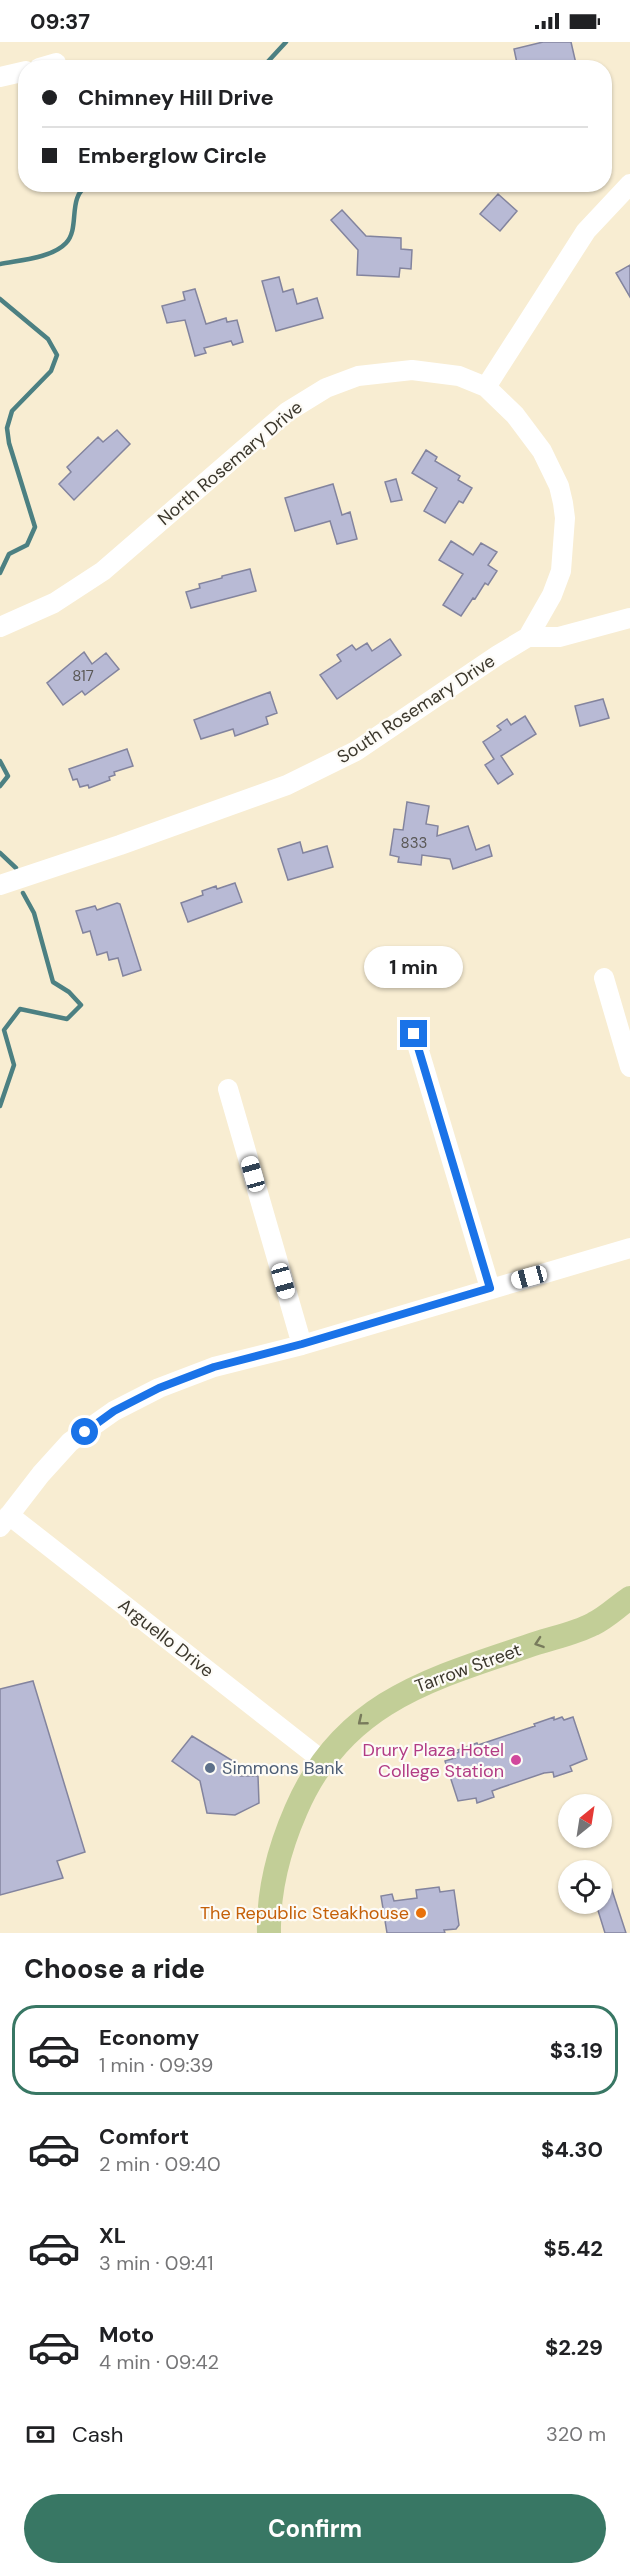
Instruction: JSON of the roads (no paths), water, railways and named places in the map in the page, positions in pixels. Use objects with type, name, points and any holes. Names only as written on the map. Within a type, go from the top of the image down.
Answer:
[{"type":"main road","name":"Tarrow Street","points":[[269,1933],[271,1889],[281,1845],[302,1795],[323,1761],[360,1723],[406,1691],[438,1677],[594,1624],[630,1598]]},
{"type":"main road","points":[[594,1624],[630,1614]]},
{"type":"street","points":[[0,77],[18,73]]},
{"type":"street","points":[[486,387],[586,231],[630,184]]},
{"type":"street","name":"North Rosemary Drive","points":[[0,627],[54,603],[103,571],[287,412],[326,388],[358,376],[412,370],[459,376],[486,387]]},
{"type":"street","name":"South Rosemary Drive","points":[[0,885],[288,785],[356,751],[528,637],[552,595],[561,572],[565,518],[563,503],[559,486],[542,451],[515,415],[486,387]]},
{"type":"street","points":[[528,637],[559,637],[630,618]]},
{"type":"street","points":[[604,978],[630,1067]]},
{"type":"street","points":[[414,1034],[490,1288]]},
{"type":"street","points":[[228,1089],[302,1344]]},
{"type":"street","points":[[5,1521],[41,1474],[70,1442],[114,1411],[159,1388],[214,1367],[302,1344],[630,1248]]},
{"type":"street","name":"Arguello Drive","points":[[5,1521],[323,1761]]},
{"type":"waterway","points":[[269,60],[286,42]]},
{"type":"waterway","points":[[0,264],[44,255],[66,243],[73,229],[76,204],[81,192]]},
{"type":"waterway","points":[[0,299],[48,339],[57,355],[51,371],[12,411],[7,428],[9,443],[35,527],[27,545],[9,554],[0,573]]},
{"type":"waterway","points":[[0,761],[8,776],[0,786]]},
{"type":"waterway","points":[[0,853],[16,868]]},
{"type":"waterway","points":[[0,1106],[14,1065],[4,1030],[20,1009],[67,1019],[81,1005],[69,992],[53,982],[34,913],[23,893]]},
{"type":"place","name":"Drury Plaza Hotel College Station","points":[[516,1760]]},
{"type":"place","name":"Simmons Bank","points":[[210,1768]]},
{"type":"place","name":"The Republic Steakhouse","points":[[421,1913]]}]
